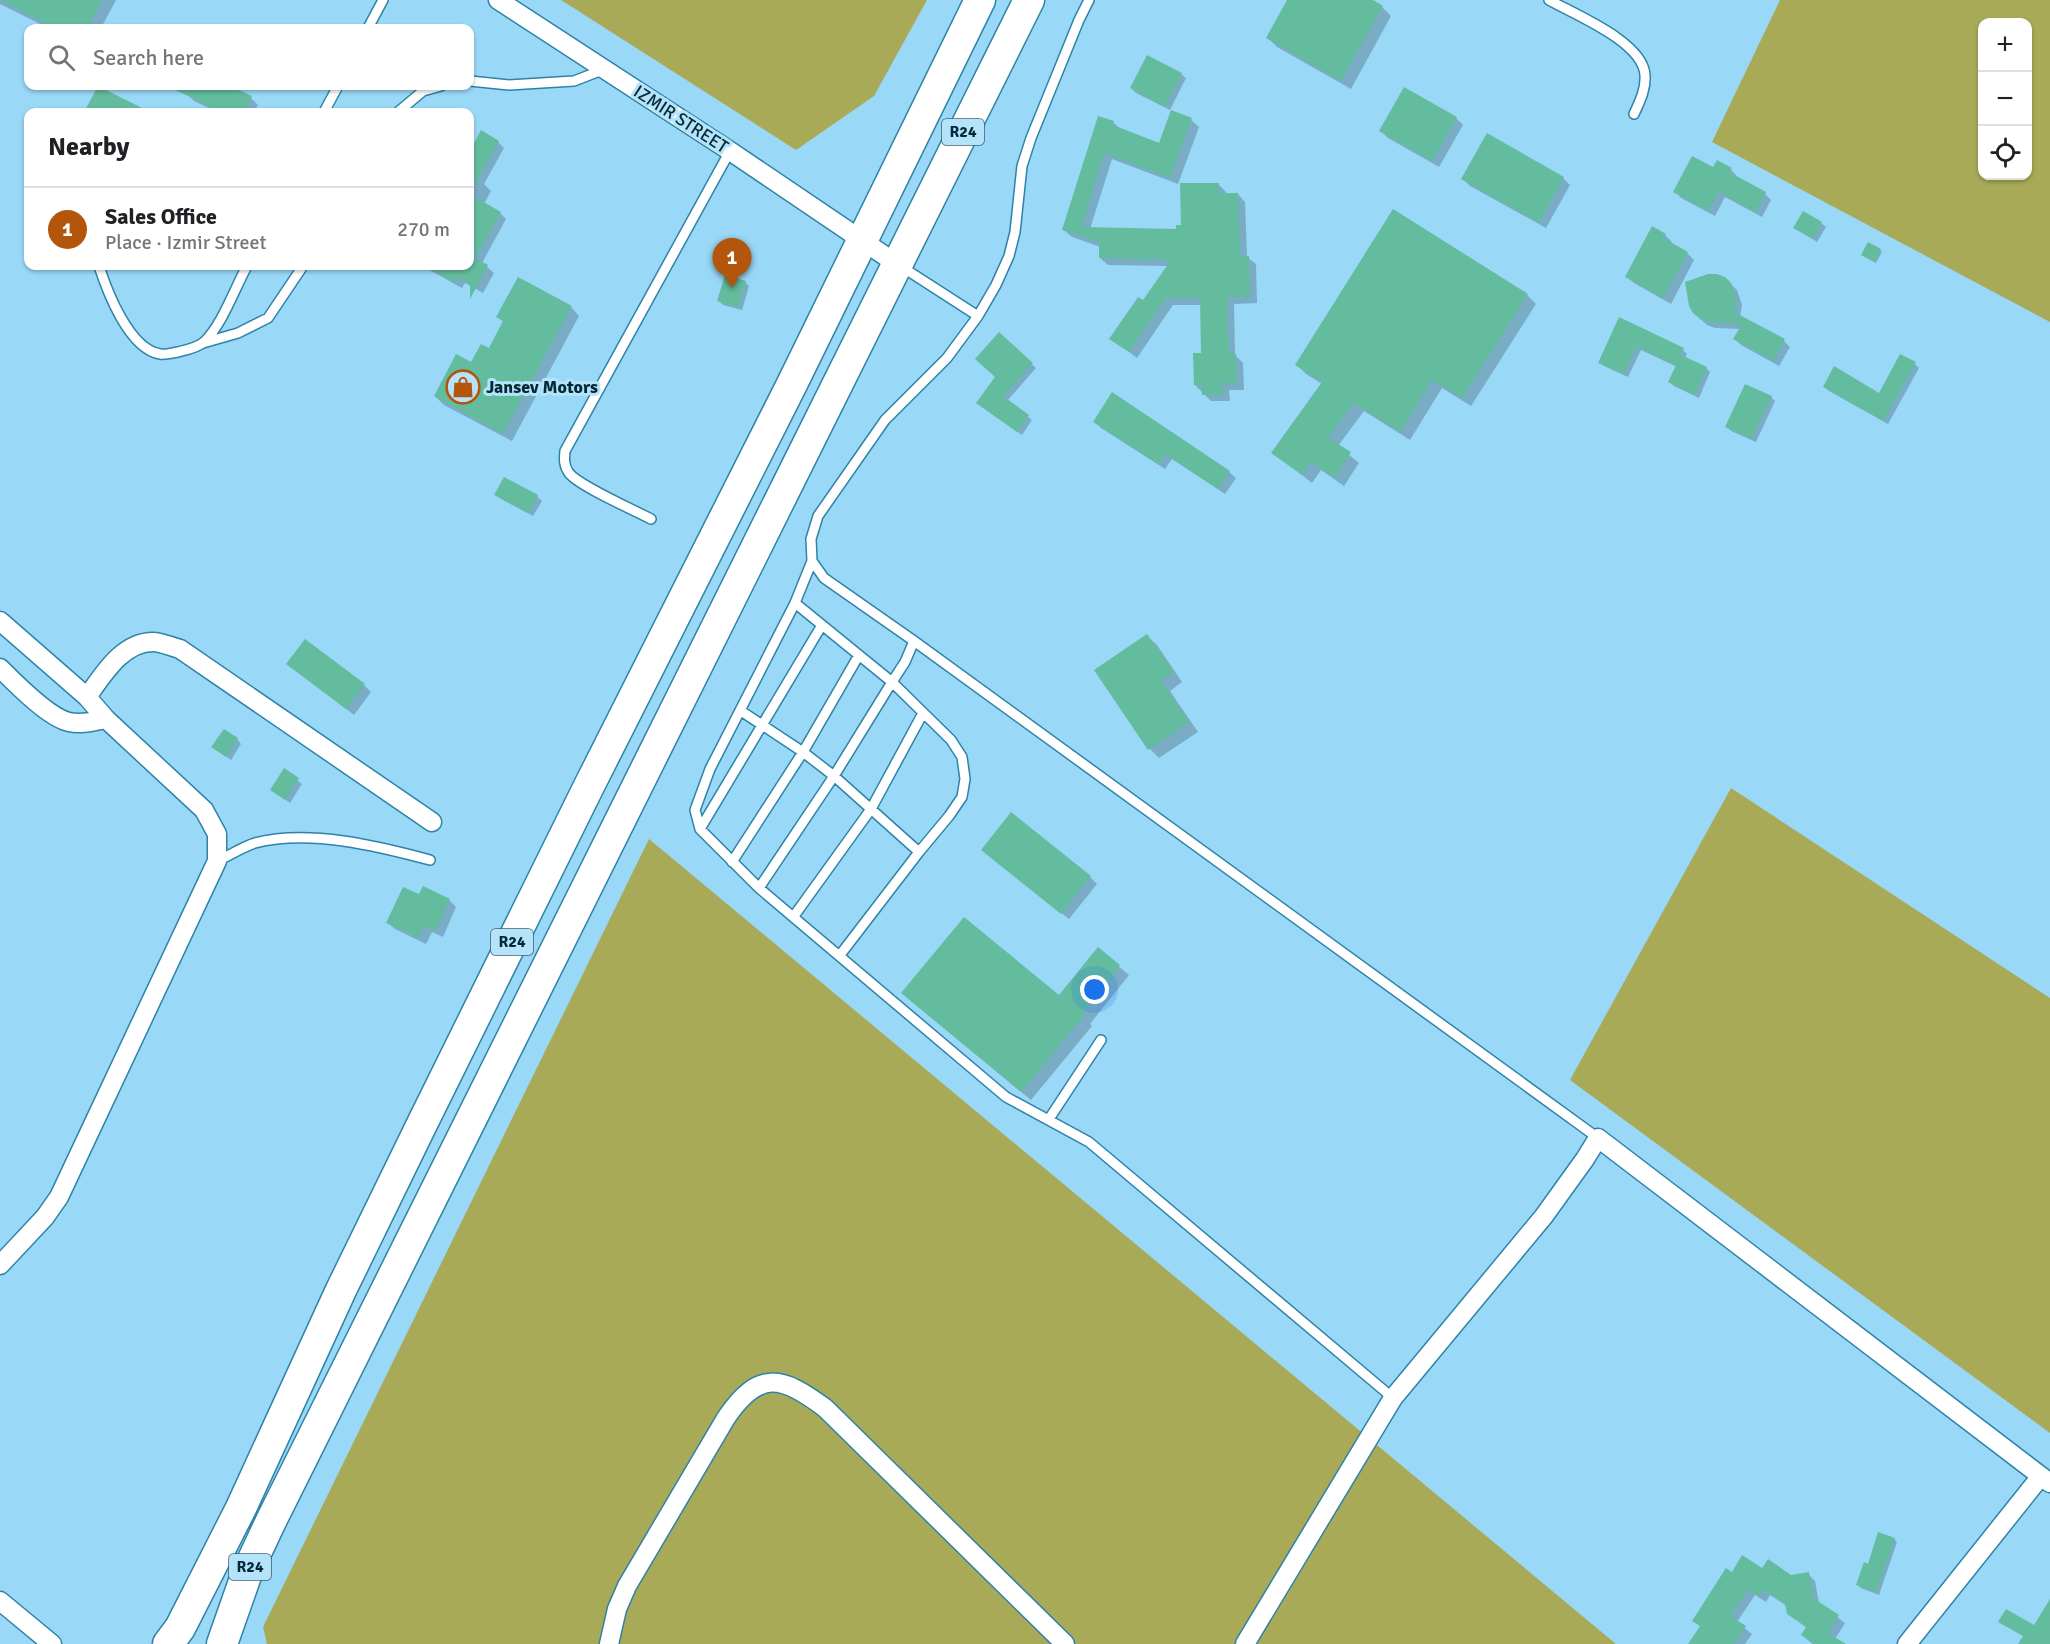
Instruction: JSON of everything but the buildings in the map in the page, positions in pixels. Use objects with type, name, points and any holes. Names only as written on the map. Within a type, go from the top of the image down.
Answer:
[{"type":"main road","name":"R24","points":[[168,1644],[180,1628],[241,1508],[361,1249],[980,0]]},
{"type":"main road","name":"R24","points":[[222,1644],[248,1570],[271,1521],[1029,0]]},
{"type":"street","name":"IZMIR STREET","points":[[498,0],[730,151],[897,264]]},
{"type":"street","points":[[0,621],[87,697],[106,719],[204,810],[217,834],[217,861],[59,1197],[45,1217],[0,1265]]},
{"type":"street","points":[[87,697],[112,664],[129,648],[153,642],[180,649],[432,822]]},
{"type":"street","points":[[0,668],[30,697],[66,722],[80,724],[106,719]]},
{"type":"street","points":[[1245,1644],[1393,1398],[1544,1216],[1598,1138],[2045,1479],[1907,1644]]},
{"type":"street","points":[[609,1644],[617,1609],[627,1586],[726,1418],[738,1400],[762,1383],[777,1383],[793,1387],[825,1408],[1065,1644]]},
{"type":"street","points":[[0,1600],[52,1644]]},
{"type":"lane","points":[[370,24],[383,0]]},
{"type":"lane","points":[[1089,0],[1031,138],[1023,166],[1015,232],[1009,256],[996,285],[978,316],[947,358],[885,420],[819,516],[811,539],[812,561],[795,603],[710,769],[695,810],[700,829],[759,888],[1006,1097],[1089,1142],[1393,1398]]},
{"type":"lane","points":[[1549,0],[1625,42],[1637,54],[1645,71],[1645,87],[1634,114]]},
{"type":"lane","points":[[474,81],[509,85],[574,81],[604,69]]},
{"type":"lane","points":[[326,108],[336,90]]},
{"type":"lane","points":[[403,108],[429,90]]},
{"type":"lane","points":[[651,519],[581,483],[570,474],[564,464],[565,451],[730,151]]},
{"type":"lane","points":[[897,264],[978,316]]},
{"type":"lane","points":[[100,270],[108,294],[141,345],[159,354],[187,350],[238,333],[268,318],[300,270]]},
{"type":"lane","points":[[203,343],[217,324],[245,270]]},
{"type":"lane","points":[[812,561],[824,578],[1598,1138]]},
{"type":"lane","points":[[795,603],[892,682],[951,740],[962,757],[965,779],[962,797],[949,816],[840,956]]},
{"type":"lane","points":[[700,829],[822,625]]},
{"type":"lane","points":[[759,888],[834,776],[904,662],[914,641]]},
{"type":"lane","points":[[732,862],[803,752],[859,655]]},
{"type":"lane","points":[[741,711],[803,752],[834,776],[919,852]]},
{"type":"lane","points":[[794,916],[871,809],[923,713]]},
{"type":"lane","points":[[217,861],[254,843],[290,839],[334,840],[379,847],[430,860]]},
{"type":"lane","points":[[1049,1119],[1101,1040]]},
{"type":"shaded area","points":[[561,0],[927,0],[874,96],[796,150]]},
{"type":"shaded area","points":[[1780,0],[2050,0],[2050,322],[1712,142]]},
{"type":"shaded area","points":[[1731,788],[2050,998],[2050,1433],[1570,1080]]},
{"type":"shaded area","points":[[649,839],[1616,1644],[267,1644],[263,1627]]},
{"type":"place","name":"Sales Office","points":[[732,288]]},
{"type":"place","name":"Jansev Motors","points":[[463,387]]}]
